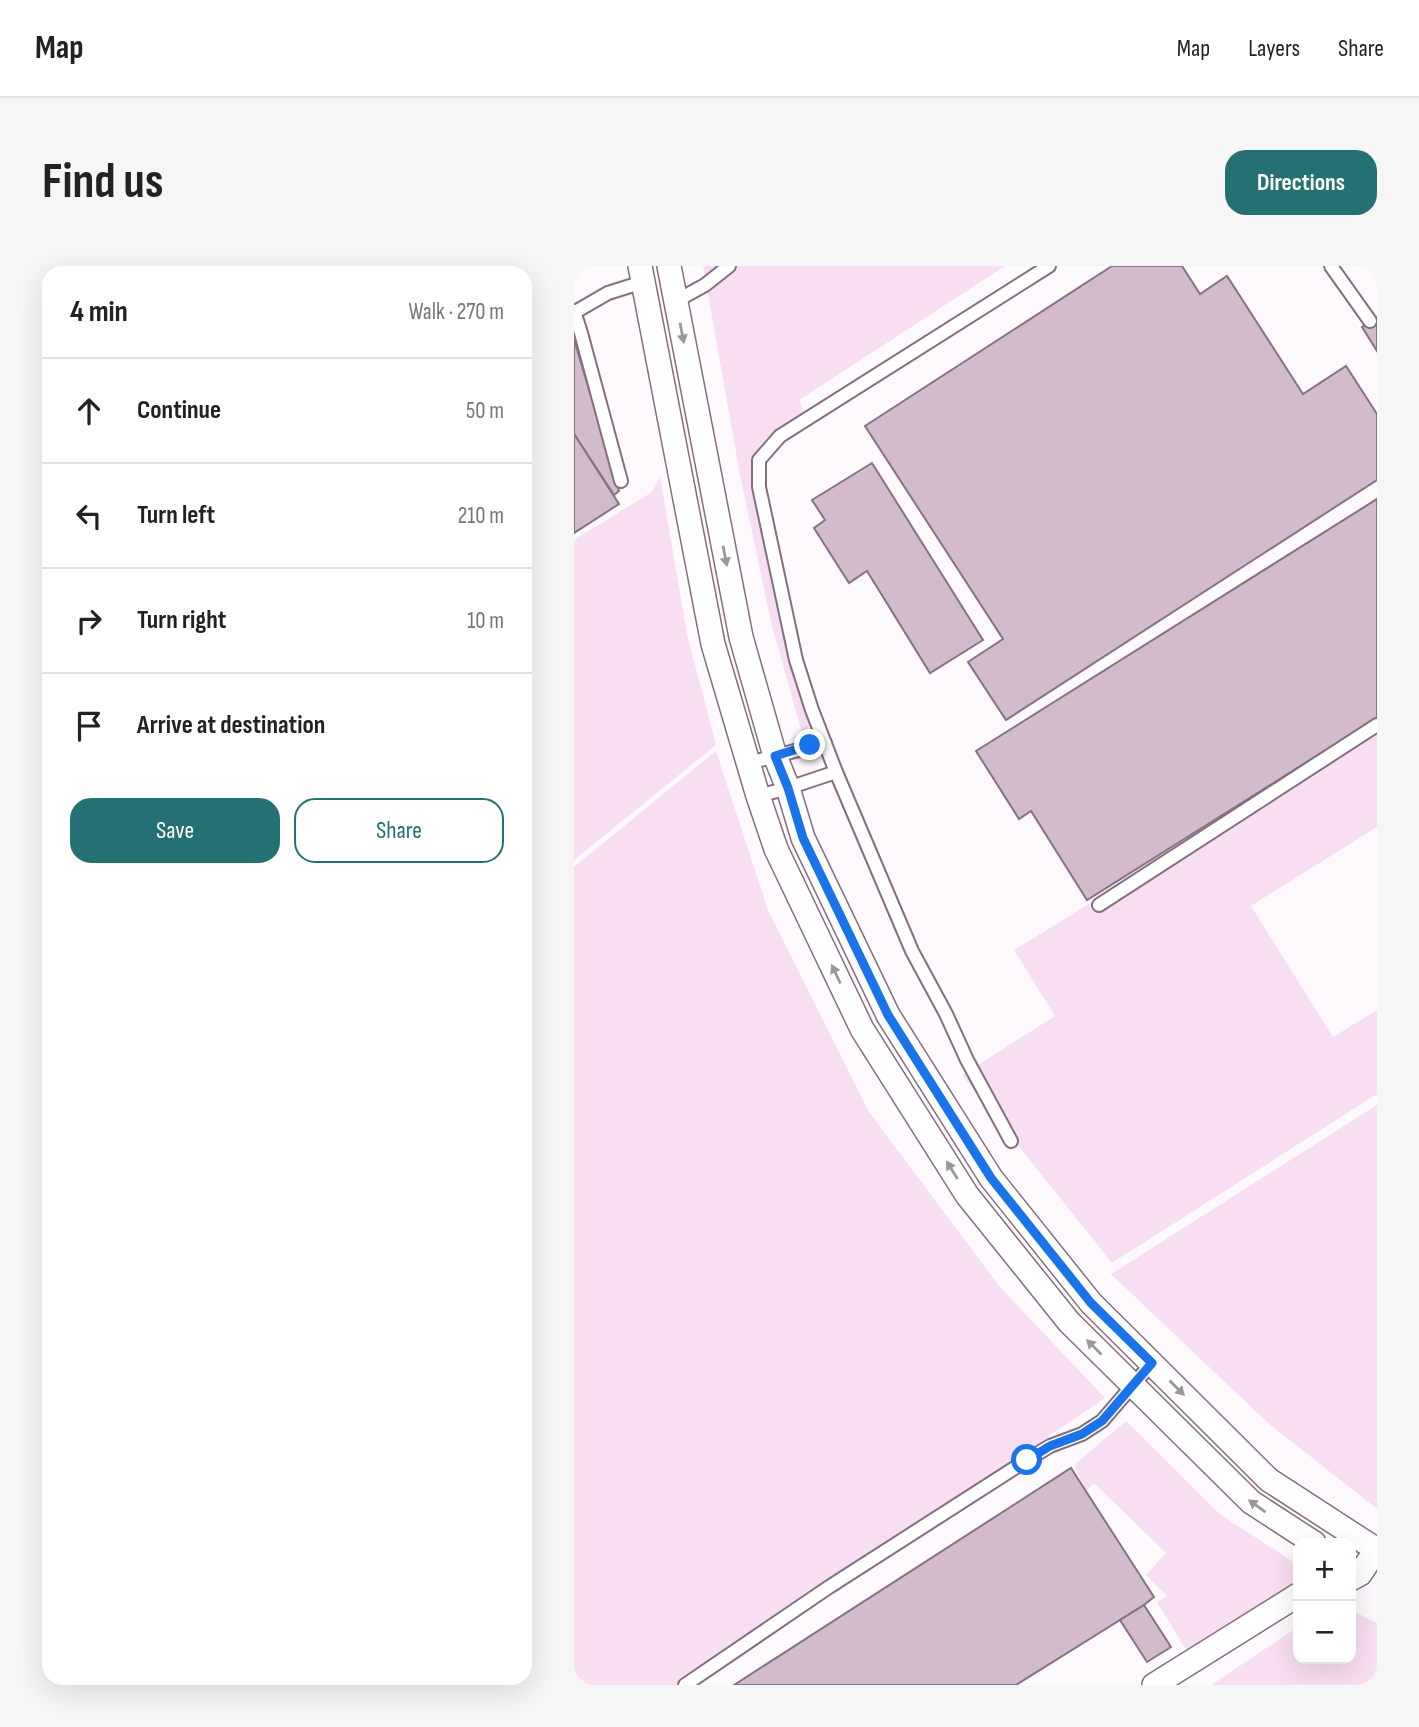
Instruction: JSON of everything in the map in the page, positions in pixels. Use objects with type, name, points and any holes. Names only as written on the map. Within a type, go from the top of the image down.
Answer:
[{"type":"street","points":[[669,266],[741,637],[775,756],[803,838],[888,1015],[991,1178],[1091,1303],[1269,1480],[1363,1563]]},
{"type":"street","points":[[642,274],[713,644],[776,849],[862,1029],[968,1195],[1069,1322],[1251,1502],[1306,1538]]},
{"type":"street","points":[[1154,1685],[1293,1598]]},
{"type":"street","points":[[1182,1685],[1293,1615]]},
{"type":"lane","points":[[676,301],[705,285],[729,266]]},
{"type":"lane","points":[[1011,1141],[912,951],[835,772],[796,660],[759,487],[759,460],[780,436],[1049,266]]},
{"type":"lane","points":[[1331,266],[1370,321]]},
{"type":"lane","points":[[621,481],[574,311],[642,274]]},
{"type":"lane","points":[[1099,905],[1377,725]]},
{"type":"lane","points":[[748,763],[825,743]]},
{"type":"lane","points":[[758,796],[835,772]]},
{"type":"lane","points":[[685,1685],[829,1587],[1027,1460],[1050,1446],[1082,1434],[1102,1421],[1152,1363]]},
{"type":"shaded area","points":[[703,266],[1005,266],[799,400],[806,418],[762,457],[763,502],[814,723],[802,733],[771,622],[740,475]]},
{"type":"shaded area","points":[[660,476],[687,634],[716,745],[574,860],[574,540],[652,492]]},
{"type":"shaded area","points":[[1377,727],[1377,827],[1251,906],[1333,1037],[1377,1010],[1377,1094],[1112,1263],[962,1075],[1055,1016],[1014,950]]},
{"type":"shaded area","points":[[716,751],[768,910],[869,1112],[1000,1287],[1105,1398],[682,1685],[574,1685],[574,867]]},
{"type":"shaded area","points":[[1377,1105],[1377,1509],[1268,1423],[1111,1274]]},
{"type":"shaded area","points":[[1126,1421],[1221,1515],[1293,1562],[1293,1590],[1191,1658],[1157,1602],[1167,1596],[1146,1575],[1166,1553],[1094,1483],[1086,1491],[1074,1465]]},
{"type":"shaded area","points":[[1356,1612],[1377,1623],[1377,1685],[1211,1685],[1293,1630],[1293,1664],[1356,1664]]},
{"type":"building","points":[[1112,266],[1182,266],[1200,294],[1227,276],[1303,394],[1346,366],[1377,414],[1377,480],[1006,720],[968,662],[1003,639],[865,426]]},
{"type":"building","points":[[1377,317],[1377,351],[1362,327]]},
{"type":"building","points":[[574,339],[619,491],[614,495],[574,434]]},
{"type":"building","points":[[574,434],[619,504],[574,533]]},
{"type":"building","points":[[872,463],[983,640],[930,673],[867,571],[849,583],[814,528],[825,520],[812,500]]},
{"type":"building","points":[[1377,499],[1377,718],[1087,900],[1031,811],[1019,819],[976,751]]},
{"type":"building","points":[[1071,1468],[1154,1597],[1144,1605],[1016,1685],[734,1685]]},
{"type":"building","points":[[1144,1605],[1171,1647],[1147,1662],[1120,1620]]},
{"type":"route","points":[[810,745],[775,756],[803,838],[888,1015],[991,1178],[1091,1303],[1152,1363],[1102,1421],[1082,1434],[1050,1446],[1027,1460]]}]
